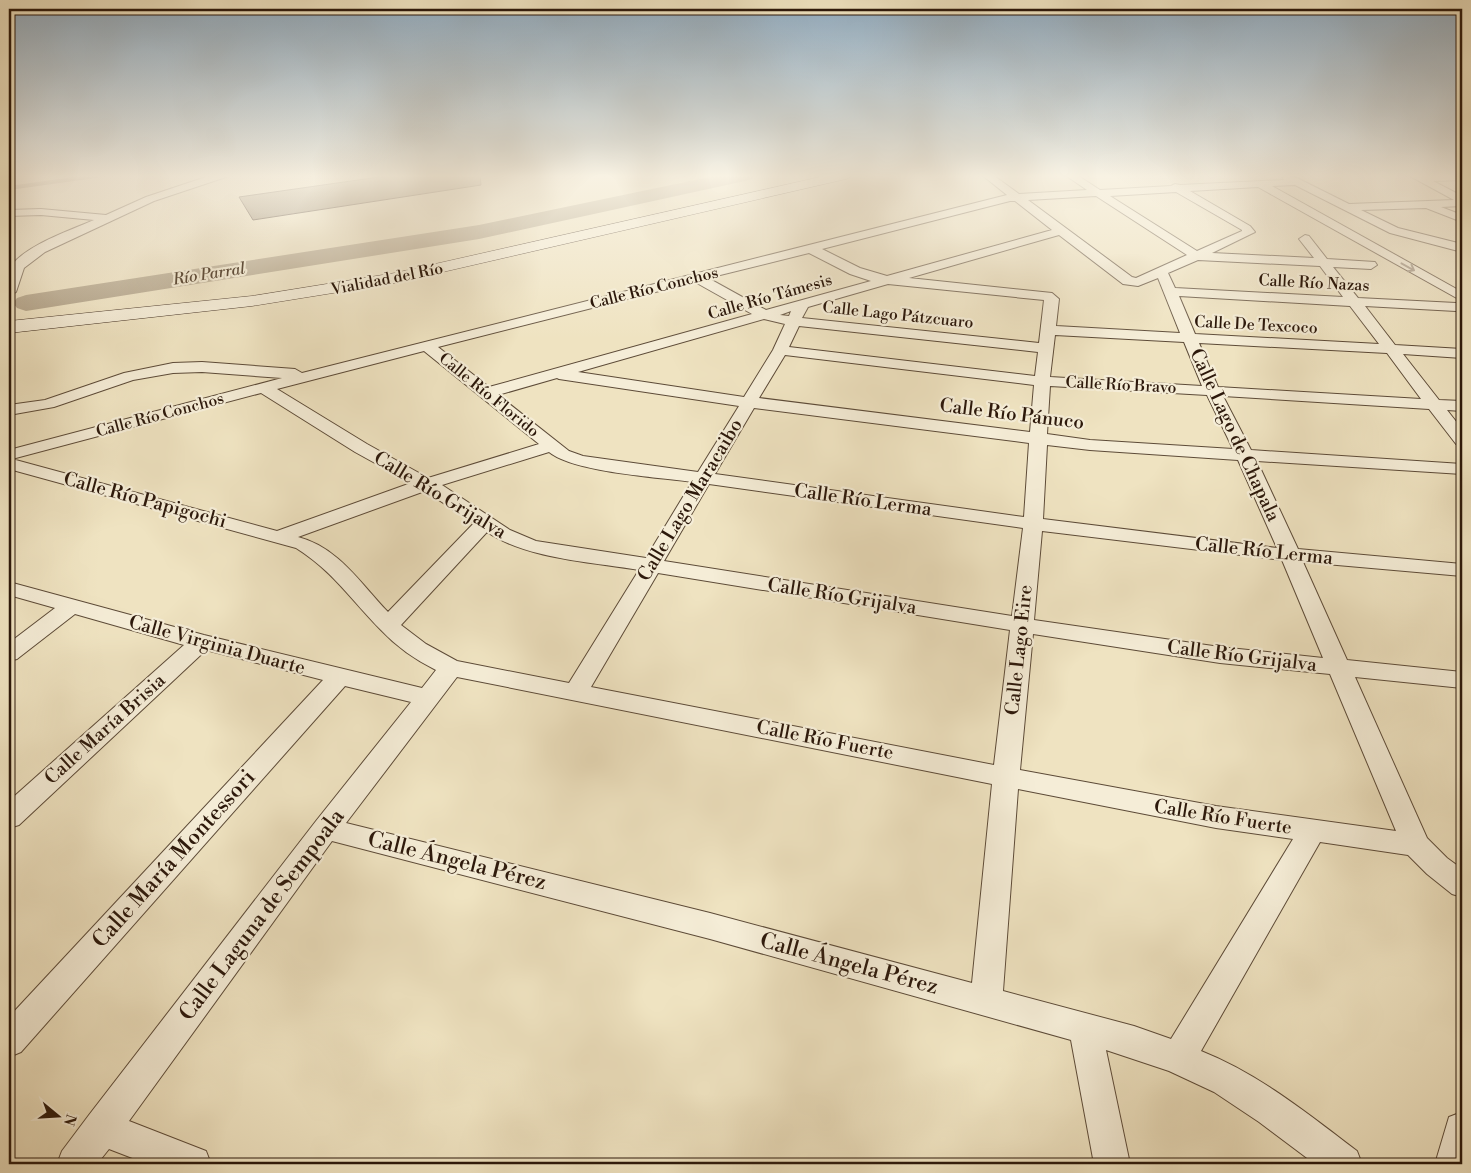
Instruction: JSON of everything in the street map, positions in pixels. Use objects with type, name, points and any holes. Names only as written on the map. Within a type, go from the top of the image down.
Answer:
[{"type":"main road","name":"Vialidad del Río","points":[[9,327],[252,301],[395,278],[606,230]]},
{"type":"street","points":[[9,292],[12,267],[41,249],[81,230]]},
{"type":"street","name":"Calle Río Conchos","points":[[9,455],[311,375],[884,230]]},
{"type":"street","points":[[1155,230],[1196,256],[1371,265]]},
{"type":"street","points":[[1061,231],[1128,281],[1141,282],[1249,232],[1247,230]]},
{"type":"street","points":[[1337,230],[1459,302]]},
{"type":"street","points":[[1367,230],[1462,285]]},
{"type":"street","points":[[1392,230],[1461,248]]},
{"type":"street","name":"Calle Río Támesis","points":[[798,314],[889,281],[1061,231]]},
{"type":"street","points":[[1305,239],[1462,440]]},
{"type":"street","points":[[810,248],[861,273],[889,281]]},
{"type":"street","name":"Calle Lago de Chapala","points":[[1162,273],[1212,390],[1245,455],[1290,555],[1416,845]]},
{"type":"street","name":"Calle Lago Pátzcuaro","points":[[696,277],[767,316],[798,314],[874,330],[1047,339]]},
{"type":"street","name":"Calle Lago Eire","points":[[889,281],[1051,297],[1052,300],[1042,380],[1033,524],[1006,776],[986,1002]]},
{"type":"street","name":"Calle Río Nazas","points":[[1171,292],[1354,302],[1459,302]]},
{"type":"street","name":"Calle Lago Maracaibo","points":[[576,692],[780,350],[798,314]]},
{"type":"street","name":"Calle Río Támesis","points":[[487,393],[767,316]]},
{"type":"street","points":[[862,360],[874,330]]},
{"type":"street","name":"Calle De Texcoco","points":[[1047,339],[1190,340],[1462,353]]},
{"type":"street","name":"Calle Río Florido","points":[[426,346],[552,446]]},
{"type":"street","name":"Calle Río Bravo","points":[[780,350],[1042,380],[1462,406]]},
{"type":"street","name":"Calle Río Conchos","points":[[9,410],[48,404],[130,376],[173,368],[311,375]]},
{"type":"street","name":"Calle Río Pánuco","points":[[559,374],[748,402],[1127,448],[1462,469]]},
{"type":"street","name":"Calle Río Grijalva","points":[[264,388],[360,448],[427,484],[513,540],[531,546],[1220,655],[1462,680]]},
{"type":"street","points":[[280,536],[427,484],[552,446]]},
{"type":"street","name":"Calle Río Lerma","points":[[552,446],[563,455],[580,461],[1033,524],[1290,555],[1462,570]]},
{"type":"street","name":"Calle Río Papigochi","points":[[9,464],[280,536]]},
{"type":"street","points":[[388,625],[486,522]]},
{"type":"street","name":"Calle Río Fuerte","points":[[280,536],[304,544],[323,555],[356,586],[388,625],[430,659],[451,668],[1167,808],[1416,845]]},
{"type":"street","name":"Calle Virginia Duarte","points":[[9,588],[201,642],[427,698]]},
{"type":"street","points":[[9,654],[71,606]]},
{"type":"street","name":"Calle María Brisia","points":[[9,817],[201,642]]},
{"type":"street","name":"Calle Laguna de Sempoala","points":[[74,1164],[326,828],[451,668]]},
{"type":"street","name":"Calle María Montessori","points":[[9,1041],[339,677]]},
{"type":"street","name":"Calle Ángela Pérez","points":[[326,828],[710,926],[1085,1028],[1179,1058],[1225,1080],[1287,1120],[1344,1164]]},
{"type":"street","points":[[1179,1058],[1312,831]]},
{"type":"street","points":[[1416,845],[1437,866],[1462,885]]},
{"type":"street","points":[[1085,1028],[1112,1164]]},
{"type":"street","points":[[102,1128],[193,1164]]},
{"type":"street","points":[[1453,1164],[1462,1130]]},
{"type":"waterway","name":"Río Parral","points":[[26,303],[490,230]]}]
